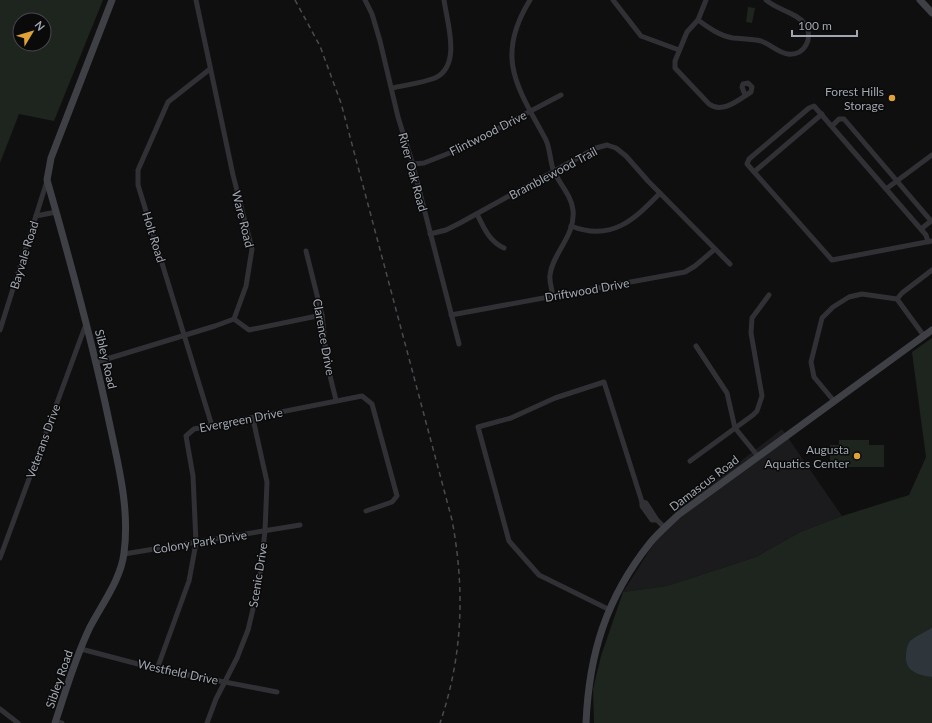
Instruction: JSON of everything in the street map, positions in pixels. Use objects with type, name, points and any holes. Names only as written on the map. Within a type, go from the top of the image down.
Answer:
[{"type":"street","name":"Sibley Road","points":[[57,722],[72,667],[91,626],[109,596],[124,554],[125,517],[122,480],[97,362],[48,180],[51,158],[112,0]]},
{"type":"street","name":"Ware Road","points":[[196,0],[232,176],[252,249],[246,286],[234,318]]},
{"type":"street","name":"River Oak Road","points":[[365,0],[372,14],[378,34],[398,117],[412,164],[459,344]]},
{"type":"street","points":[[392,88],[435,78],[443,72],[448,65],[450,46],[444,0]]},
{"type":"street","points":[[530,0],[516,26],[511,59],[514,79],[546,141],[554,171],[571,201],[573,210],[571,226],[550,274],[553,296]]},
{"type":"street","points":[[613,0],[640,36],[679,50]]},
{"type":"street","points":[[706,0],[698,20],[687,32],[679,50],[675,64],[677,71],[712,106],[723,108],[745,95]]},
{"type":"street","points":[[698,20],[725,36],[761,42],[786,54],[794,54],[802,50],[808,43],[808,34],[805,25],[796,17],[766,0]]},
{"type":"street","points":[[920,0],[932,13]]},
{"type":"street","name":"Holt Road","points":[[210,70],[168,102],[138,170],[138,185],[212,426]]},
{"type":"street","name":"Flintwood Drive","points":[[412,164],[424,163],[457,150],[561,95]]},
{"type":"street","points":[[814,106],[832,126],[926,234],[931,242],[832,260],[747,164],[749,159],[809,108],[814,106]]},
{"type":"street","points":[[754,172],[822,114]]},
{"type":"street","points":[[832,126],[839,119],[844,119],[932,220],[921,229]]},
{"type":"street","name":"Bramblewood Trail","points":[[430,234],[446,230],[596,148],[607,146],[616,148],[626,156],[730,264]]},
{"type":"street","points":[[886,189],[932,155]]},
{"type":"street","name":"Bayvale Road","points":[[0,330],[48,180]]},
{"type":"street","points":[[571,226],[582,231],[602,232],[620,227],[634,219],[660,193]]},
{"type":"street","points":[[36,216],[56,212]]},
{"type":"street","points":[[477,214],[490,238],[495,244],[504,248]]},
{"type":"street","name":"Driftwood Drive","points":[[451,315],[685,272],[715,249]]},
{"type":"street","name":"Clarence Drive","points":[[306,251],[322,315],[327,364],[336,400]]},
{"type":"street","points":[[897,299],[902,293],[932,270]]},
{"type":"street","points":[[834,401],[814,377],[811,362],[822,318],[833,307],[849,297],[862,294],[897,299],[924,336]]},
{"type":"street","points":[[690,461],[754,415],[757,410],[762,396],[757,375],[752,333],[752,318],[769,295]]},
{"type":"street","points":[[97,362],[234,318],[249,330],[322,315]]},
{"type":"street","name":"Veterans Drive","points":[[0,558],[86,323]]},
{"type":"street","name":"Damascus Road","points":[[586,723],[588,688],[594,657],[605,618],[625,581],[650,543],[678,515],[932,330]]},
{"type":"street","points":[[696,346],[727,393],[735,428],[757,456]]},
{"type":"street","points":[[610,610],[539,575],[517,552],[509,541],[478,427],[511,418],[555,398],[604,382],[642,502],[646,503],[657,520],[665,528]]},
{"type":"street","name":"Evergreen Drive","points":[[157,669],[189,581],[196,543],[193,476],[186,436],[194,429],[253,419],[336,400],[362,396],[372,404],[396,496],[392,502],[366,511]]},
{"type":"street","name":"Scenic Drive","points":[[207,723],[224,682],[237,658],[248,630],[259,584],[265,531],[267,482],[253,419]]},
{"type":"street","name":"Colony Park Drive","points":[[124,554],[300,525]]},
{"type":"street","name":"Westfield Drive","points":[[81,649],[157,669],[277,692]]},
{"type":"street","points":[[0,709],[18,723]]},
{"type":"shaded area","points":[[0,0],[103,0],[54,121],[19,114],[0,163]]},
{"type":"shaded area","points":[[748,7],[755,8],[752,23],[746,22]]},
{"type":"shaded area","points":[[932,338],[932,723],[594,723],[593,689],[601,656],[623,592],[667,586],[756,557],[800,532],[842,516],[909,495],[926,457],[912,352]]},
{"type":"shaded area","points":[[782,429],[842,516],[800,532],[756,557],[667,586],[623,592],[651,548],[683,506]]},
{"type":"shaded area","name":"Augusta Aquatics Center","points":[[839,440],[869,440],[869,445],[884,445],[884,467],[830,467],[830,445],[839,445]]},
{"type":"shaded area","points":[[932,628],[932,677],[918,674],[910,669],[906,661],[906,656],[910,641]]},
{"type":"railway","points":[[295,0],[320,46],[341,103],[452,520],[459,571],[460,622],[453,673],[448,698],[440,723]]},
{"type":"place","name":"Forest Hills Storage","points":[[892,98]]},
{"type":"place","name":"Augusta Aquatics Center","points":[[857,456]]}]
